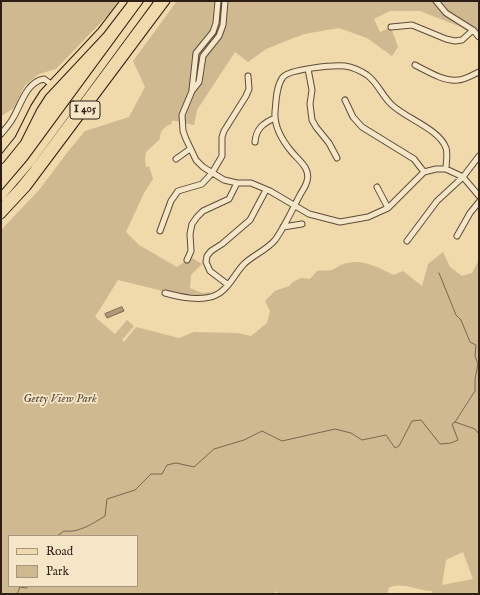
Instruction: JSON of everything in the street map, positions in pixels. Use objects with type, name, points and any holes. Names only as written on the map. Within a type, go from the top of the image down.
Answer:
[{"type":"highway","name":"I 405","points":[[1,197],[30,163],[149,1]]},
{"type":"highway","points":[[1,202],[25,174],[154,1]]},
{"type":"highway","points":[[1,207],[20,188],[159,1]]},
{"type":"highway","name":"I 405","points":[[1,215],[18,198],[36,176],[166,1]]},
{"type":"main road","points":[[1,160],[18,139],[34,107],[51,84],[104,28],[124,1]]},
{"type":"street","points":[[192,91],[196,53],[213,32],[216,23],[218,1]]},
{"type":"street","points":[[225,1],[223,25],[219,36],[203,56],[199,82],[192,91],[182,115],[183,131],[190,149],[196,160],[203,167],[224,180],[237,184],[251,183],[309,214],[340,222],[368,217],[388,208],[424,172],[436,168],[446,169],[463,177],[479,196]]},
{"type":"street","points":[[436,1],[446,12],[473,30],[479,37]]},
{"type":"street","points":[[391,26],[412,25],[455,41],[462,40],[473,30]]},
{"type":"street","points":[[165,293],[177,297],[200,298],[217,295],[243,265],[275,240],[283,226],[308,181],[306,170],[302,163],[280,135],[275,118],[279,85],[283,77],[289,72],[327,66],[345,66],[367,75],[377,84],[387,99],[394,106],[435,134],[442,141],[447,149],[446,169]]},
{"type":"street","points":[[415,66],[447,79],[457,80],[479,72]]},
{"type":"street","points":[[308,69],[312,90],[310,104],[312,120],[329,143],[337,158]]},
{"type":"street","points":[[160,231],[171,201],[178,191],[202,184],[212,173],[222,156],[222,137],[224,131],[246,96],[249,88],[248,76]]},
{"type":"street","points":[[1,134],[12,120],[31,86],[44,79],[51,84]]},
{"type":"street","points":[[345,100],[353,117],[362,127],[414,159],[424,172]]},
{"type":"street","points":[[255,142],[256,135],[261,126],[265,122],[275,118]]},
{"type":"street","points":[[176,159],[190,149]]},
{"type":"street","points":[[407,241],[437,201],[463,177],[479,156]]},
{"type":"street","points":[[187,260],[191,251],[190,234],[192,224],[203,211],[224,203],[229,199],[237,184]]},
{"type":"street","points":[[377,187],[388,208]]},
{"type":"street","points":[[227,284],[210,271],[206,262],[209,253],[250,220],[266,190]]},
{"type":"street","points":[[457,236],[470,213],[479,202]]},
{"type":"street","points":[[283,226],[302,224]]},
{"type":"green space","points":[[1,1],[118,1],[111,12],[56,69],[39,74],[25,85],[14,108],[1,116]]},
{"type":"green space","name":"Getty View Park","points":[[177,1],[479,1],[479,37],[473,30],[470,33],[461,27],[420,11],[390,11],[374,19],[380,32],[391,27],[398,47],[392,56],[367,38],[339,28],[304,34],[266,49],[248,62],[235,52],[197,110],[194,125],[172,121],[171,124],[162,130],[160,139],[146,152],[146,167],[149,166],[153,179],[144,193],[126,232],[139,245],[177,267],[187,260],[189,256],[202,264],[191,275],[190,288],[202,293],[210,292],[209,297],[200,298],[165,293],[159,290],[118,280],[95,317],[115,334],[127,320],[134,326],[122,340],[124,342],[136,327],[179,338],[194,332],[238,333],[251,336],[267,323],[270,311],[265,301],[275,291],[289,286],[301,278],[310,279],[317,271],[332,270],[340,265],[348,263],[362,263],[375,266],[394,275],[403,271],[422,286],[428,264],[443,252],[450,267],[462,276],[472,273],[479,260],[479,594],[432,594],[432,591],[404,586],[393,586],[389,588],[387,594],[279,594],[275,591],[274,594],[1,594],[1,230],[39,190],[85,131],[129,117],[145,87],[133,61]],"holes":[[[463,552],[473,579],[442,585],[446,560]]]},
{"type":"shaded area","points":[[122,307],[124,311],[107,318],[105,314]]},
{"type":"waterway","points":[[439,273],[456,315],[461,320],[470,342],[476,345],[475,356],[478,364],[475,379],[475,391],[455,422]]},
{"type":"waterway","points":[[58,535],[64,531],[75,531],[85,527],[105,516],[107,499],[135,490],[151,474],[162,474],[167,465],[176,463],[194,467],[214,449],[244,440],[262,431],[282,441],[335,429],[351,433],[362,440],[386,435],[395,448],[399,446],[412,421],[421,420],[440,444],[451,443],[458,440],[452,424],[455,422],[475,429],[479,434]]},
{"type":"waterway","points":[[17,594],[20,587]]},
{"type":"waterway","points":[[20,587],[28,587]]}]
